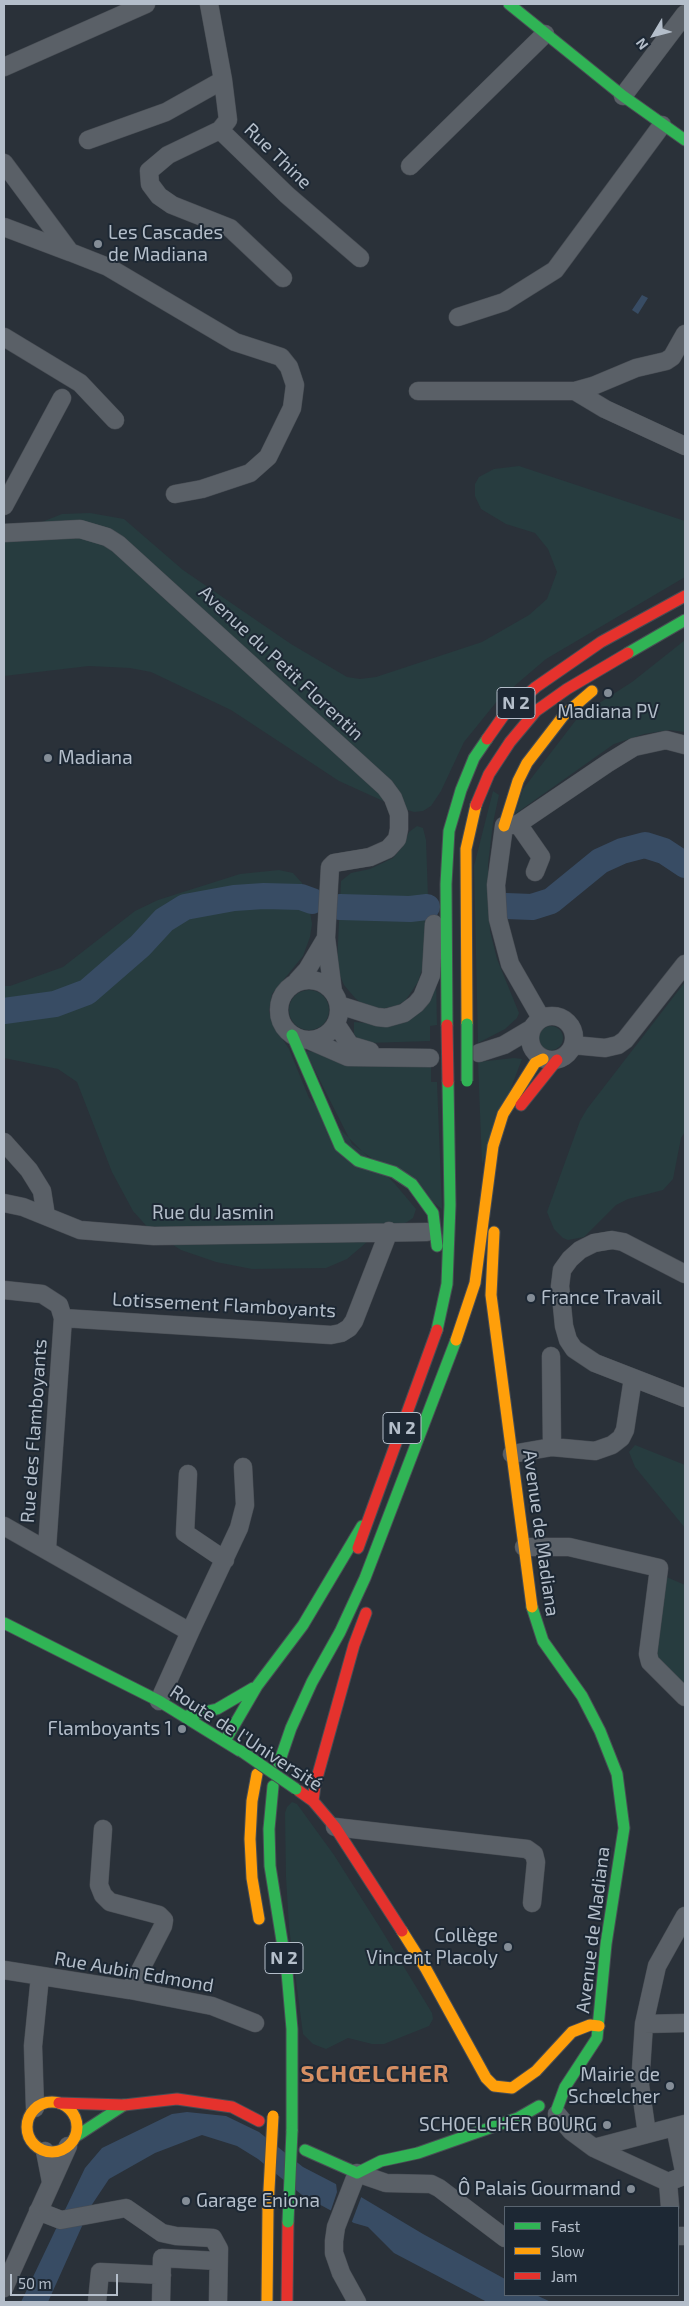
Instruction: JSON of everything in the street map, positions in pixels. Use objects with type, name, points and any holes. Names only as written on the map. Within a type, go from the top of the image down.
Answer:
[{"type":"main road","points":[[509,4],[623,96],[685,140]]},
{"type":"main road","name":"N 2","points":[[449,831],[461,790],[474,758],[504,715],[536,687],[593,647],[685,596]]},
{"type":"main road","name":"N 2","points":[[467,1085],[466,849],[474,810],[489,774],[510,742],[536,711],[567,689],[685,620]]},
{"type":"main road","points":[[511,825],[518,781],[544,739],[564,715],[648,643]]},
{"type":"main road","name":"N 2","points":[[342,1583],[354,1559],[439,1325],[447,1284],[450,1205],[447,1025],[440,926]]},
{"type":"main road","points":[[292,1035],[330,1125],[345,1152],[358,1161],[403,1177],[412,1184],[428,1203],[436,1225],[436,1258]]},
{"type":"main road","points":[[450,1357],[475,1284],[489,1167],[498,1127],[508,1104],[535,1062],[545,1057]]},
{"type":"main road","name":"Avenue de Madiana","points":[[545,1057],[516,1113],[500,1163],[494,1208],[491,1295],[532,1611],[543,1641],[582,1696],[600,1730],[616,1774],[622,1799],[624,1828],[606,1944],[597,2038],[566,2087],[546,2114]]},
{"type":"main road","name":"N 2","points":[[279,1763],[298,1713],[365,1578],[450,1357],[464,1286],[467,1250]]},
{"type":"main road","points":[[398,1438],[433,1294]]},
{"type":"main road","points":[[383,1565],[415,1452]]},
{"type":"main road","points":[[225,1741],[257,1686],[303,1625],[374,1505]]},
{"type":"main road","points":[[313,1801],[315,1785],[354,1645],[371,1599]]},
{"type":"main road","name":"Route de l'Université","points":[[4,1623],[186,1716],[242,1751],[313,1801],[335,1827],[426,1969],[486,2078],[494,2086],[512,2088],[536,2071],[572,2032],[590,2025],[599,2026]]},
{"type":"main road","points":[[186,1716],[217,1709],[257,1686]]},
{"type":"main road","name":"N 2","points":[[257,1774],[252,1801],[250,1840],[252,1878],[261,1933]]},
{"type":"main road","name":"N 2","points":[[273,1786],[269,1829],[270,1866],[289,2001],[292,2131],[288,2222],[277,2302]]},
{"type":"main road","points":[[124,2106],[71,2141],[61,2150],[45,2151],[32,2142],[29,2136],[28,2121],[49,2104],[124,2106],[177,2099],[232,2107],[259,2121]]},
{"type":"main road","points":[[49,2104],[72,2112],[76,2120],[71,2141]]},
{"type":"main road","points":[[267,2302],[268,2208],[273,2112]]},
{"type":"main road","points":[[305,2150],[357,2173],[381,2161],[418,2153],[518,2118],[546,2114]]},
{"type":"main road","points":[[255,2288],[268,2222]]},
{"type":"main road","points":[[287,2302],[288,2222]]},
{"type":"street","points":[[4,67],[146,4]]},
{"type":"street","name":"Rue Thine","points":[[209,4],[223,80],[228,120],[220,130],[287,195],[360,258]]},
{"type":"street","points":[[623,96],[685,14]]},
{"type":"street","points":[[410,166],[545,34]]},
{"type":"street","points":[[88,140],[166,112],[223,80]]},
{"type":"street","points":[[458,317],[504,302],[555,270],[662,125]]},
{"type":"street","points":[[220,130],[162,160],[149,171],[150,184],[159,196],[172,205],[230,228],[284,278]]},
{"type":"street","points":[[4,163],[70,252]]},
{"type":"street","points":[[4,227],[108,267],[235,342],[281,357],[289,367],[295,385],[292,408],[268,457],[250,473],[202,489],[175,494]]},
{"type":"street","points":[[418,391],[575,391],[593,386],[636,368],[666,361],[672,357],[685,334]]},
{"type":"street","points":[[4,337],[80,383],[115,420]]},
{"type":"street","points":[[575,391],[605,409],[685,446]]},
{"type":"street","points":[[4,506],[62,398]]},
{"type":"street","name":"Avenue du Petit Florentin","points":[[4,533],[80,529],[107,537],[128,551],[385,788],[393,798],[399,814],[397,839],[380,854],[331,864],[327,893],[326,938]]},
{"type":"street","points":[[545,1057],[530,1042],[536,1023],[510,964],[498,919],[496,885],[511,825],[634,747],[666,740],[685,745]]},
{"type":"street","points":[[511,825],[541,857],[535,872]]},
{"type":"street","points":[[297,982],[317,980],[336,998],[377,1017],[386,1018],[404,1013],[416,1004],[431,975],[440,926],[439,854],[449,831]]},
{"type":"street","points":[[326,938],[336,998],[336,1024],[345,1040],[356,1049],[366,1051],[430,1054],[348,1057],[309,1040],[292,1035],[281,1022],[278,1006],[284,991],[297,982],[307,970],[326,938]]},
{"type":"street","points":[[573,1045],[605,1048],[618,1045],[625,1040],[685,964]]},
{"type":"street","points":[[554,1016],[566,1021],[573,1032],[573,1045],[564,1057],[545,1057],[522,1051],[479,1056],[504,1045],[536,1023],[554,1016]]},
{"type":"street","points":[[309,1040],[326,1035],[336,1024]]},
{"type":"street","points":[[4,1142],[29,1170],[42,1192],[46,1216]]},
{"type":"street","name":"Rue du Jasmin","points":[[4,1203],[46,1216],[62,1225],[80,1230],[154,1236],[389,1231],[428,1232]]},
{"type":"street","name":"Lotissement Flamboyants","points":[[63,1318],[331,1335],[341,1333],[349,1328],[354,1321],[389,1231]]},
{"type":"street","points":[[685,1274],[624,1242],[612,1240],[594,1243],[580,1250],[562,1270],[561,1304],[571,1345],[583,1356],[685,1398]]},
{"type":"street","points":[[4,1290],[42,1294],[59,1305],[63,1318]]},
{"type":"street","name":"Rue des Flamboyants","points":[[47,1548],[63,1318]]},
{"type":"street","points":[[552,1356],[552,1447]]},
{"type":"street","points":[[512,1454],[552,1447],[595,1452],[612,1445],[619,1440],[625,1430],[633,1378]]},
{"type":"street","points":[[159,1701],[240,1528],[245,1505],[243,1467]]},
{"type":"street","points":[[188,1474],[185,1533],[225,1560]]},
{"type":"street","name":"Rue des Flamboyants","points":[[4,1526],[47,1548],[190,1632]]},
{"type":"street","points":[[524,1547],[569,1547],[659,1568],[648,1654],[650,1662],[685,1697]]},
{"type":"street","points":[[335,1827],[527,1849],[534,1854],[536,1862],[532,1903]]},
{"type":"street","points":[[103,1829],[99,1885],[103,1896],[110,1902],[159,1915],[164,1920],[130,1990]]},
{"type":"street","points":[[648,2134],[641,2107],[640,2085],[644,2024],[657,1966],[685,1916]]},
{"type":"street","name":"Rue Aubin Edmond","points":[[4,1970],[130,1990],[212,2006],[255,2023]]},
{"type":"street","points":[[40,1976],[33,2046],[34,2088],[49,2104]]},
{"type":"street","points":[[644,2024],[685,2024]]},
{"type":"street","points":[[546,2114],[594,2148],[668,2182],[681,2177],[684,2172],[680,2125],[594,2148]]},
{"type":"street","points":[[4,2288],[19,2259],[38,2211],[71,2141]]},
{"type":"street","points":[[45,2151],[51,2182]]},
{"type":"street","points":[[357,2302],[348,2289],[334,2254],[336,2227],[357,2173],[386,2183],[431,2184],[504,2237]]},
{"type":"street","points":[[668,2182],[670,2206]]},
{"type":"street","points":[[38,2211],[61,2220],[126,2208],[162,2233],[176,2236],[213,2238],[219,2248],[218,2302]]},
{"type":"street","points":[[161,2302],[162,2258],[218,2261]]},
{"type":"street","points":[[97,2302],[100,2272],[162,2275]]},
{"type":"green space","points":[[519,466],[685,521],[685,577],[546,659],[498,700],[464,742],[441,791],[431,806],[423,811],[414,812],[392,805],[339,781],[231,710],[151,672],[130,668],[89,666],[4,676],[4,537],[62,514],[90,513],[124,519],[183,570],[291,644],[347,677],[360,679],[376,677],[482,642],[529,615],[547,599],[557,572],[548,549],[535,533],[506,524],[481,509],[475,496],[475,484],[479,477],[494,469]]},
{"type":"green space","points":[[685,640],[685,732],[669,730],[644,734],[614,744],[515,814],[523,789],[579,716],[632,682]]},
{"type":"green space","points":[[493,791],[499,795],[493,823],[488,864],[490,931],[497,959],[519,1013],[517,1018],[505,1029],[478,1043],[474,866]]},
{"type":"green space","points":[[417,826],[423,828],[426,840],[429,926],[425,959],[418,982],[405,1001],[396,1006],[380,1009],[362,1004],[355,998],[344,985],[338,971],[341,881],[351,873],[370,869],[393,858],[402,847],[409,832]]},
{"type":"green space","points":[[279,870],[293,873],[302,883],[307,894],[312,924],[310,937],[303,956],[272,994],[269,1011],[273,1025],[289,1049],[309,1098],[395,1184],[416,1209],[413,1218],[407,1222],[374,1236],[347,1259],[326,1268],[252,1269],[216,1262],[181,1250],[151,1231],[133,1211],[112,1172],[77,1082],[58,1069],[4,1058],[4,986],[10,986],[63,967],[135,911],[158,900],[240,874]]},
{"type":"green space","points":[[436,977],[437,1025],[430,1026],[430,1041],[368,1043],[358,1039],[354,1034],[354,1022],[382,1024]]},
{"type":"green space","points":[[685,982],[685,1132],[681,1138],[673,1179],[663,1190],[628,1199],[616,1205],[584,1237],[568,1240],[563,1238],[554,1229],[547,1212],[580,1121],[587,1109]]},
{"type":"green space","points":[[309,990],[320,993],[326,999],[329,1010],[326,1021],[320,1027],[309,1030],[298,1027],[292,1021],[289,1010],[292,999],[298,993]]},
{"type":"green space","points":[[551,1026],[559,1030],[563,1038],[559,1046],[551,1050],[543,1046],[539,1038],[543,1030]]},
{"type":"green space","points":[[305,1051],[431,1063],[431,1082],[437,1082],[442,1209],[352,1144]]},
{"type":"green space","points":[[514,1058],[522,1059],[482,1164],[478,1062]]},
{"type":"green space","points":[[635,1445],[685,1465],[685,1528],[635,1467],[629,1452]]},
{"type":"green space","points":[[662,1575],[685,1585],[685,1688],[652,1657]]},
{"type":"green space","points":[[292,1802],[297,1804],[334,1855],[379,1926],[432,2013],[433,2019],[429,2026],[384,2044],[372,2044],[348,2038],[326,2049],[313,2044],[303,2034],[289,1927],[286,1877],[285,1813],[287,1807]]},
{"type":"water","points":[[642,295],[648,298],[638,314],[632,310]]},
{"type":"water","points":[[187,2112],[226,2116],[259,2132],[303,2167],[361,2197],[504,2278],[504,2296],[538,2296],[551,2302],[487,2302],[394,2253],[368,2227],[354,2223],[302,2195],[258,2159],[237,2146],[202,2135],[155,2153],[109,2179],[91,2206],[48,2302],[21,2302],[85,2168],[102,2148],[172,2114]]},
{"type":"pier","points":[[336,2183],[362,2195],[351,2224],[330,2213],[337,2192]]},
{"type":"waterway","points":[[506,906],[532,907],[551,901],[600,861],[622,851],[645,845],[664,851],[685,865]]},
{"type":"waterway","points":[[4,1011],[55,1004],[87,992],[140,946],[164,920],[185,907],[234,898],[264,896],[301,897],[312,901]]},
{"type":"waterway","points":[[340,907],[410,909],[427,907]]},
{"type":"traffic: fast","points":[[509,4],[623,96],[685,140]]},
{"type":"traffic: fast","points":[[628,653],[685,620]]},
{"type":"traffic: fast","points":[[447,1025],[446,884],[449,831],[461,790],[474,758],[487,739]]},
{"type":"traffic: fast","points":[[467,1024],[467,1081]]},
{"type":"traffic: fast","points":[[292,1035],[340,1146],[358,1161],[394,1172],[412,1184],[433,1213],[437,1246]]},
{"type":"traffic: fast","points":[[437,1330],[447,1284],[450,1205],[448,1082]]},
{"type":"traffic: fast","points":[[279,1763],[291,1728],[312,1682],[340,1632],[365,1578],[456,1340]]},
{"type":"traffic: fast","points":[[225,1741],[257,1686],[303,1625],[362,1526]]},
{"type":"traffic: fast","points":[[532,1607],[543,1641],[582,1696],[600,1731],[617,1774],[624,1828],[606,1944],[597,2038],[565,2087],[557,2109]]},
{"type":"traffic: fast","points":[[4,1623],[159,1701],[240,1751]]},
{"type":"traffic: fast","points":[[186,1716],[217,1709],[253,1688]]},
{"type":"traffic: fast","points":[[241,1751],[296,1789]]},
{"type":"traffic: fast","points":[[273,1786],[269,1829],[270,1866],[287,1972],[292,2029],[292,2131]]},
{"type":"traffic: fast","points":[[75,2137],[124,2105]]},
{"type":"traffic: fast","points":[[305,2150],[357,2173],[381,2161],[418,2153],[518,2118],[539,2106]]},
{"type":"traffic: fast","points":[[288,2222],[292,2131]]},
{"type":"traffic: slow","points":[[504,826],[518,781],[527,763],[564,715],[592,691]]},
{"type":"traffic: slow","points":[[467,1024],[466,849],[476,805]]},
{"type":"traffic: slow","points":[[456,1340],[475,1283],[493,1146],[503,1114],[535,1063],[543,1059]]},
{"type":"traffic: slow","points":[[494,1232],[491,1295],[532,1607]]},
{"type":"traffic: slow","points":[[257,1774],[252,1801],[250,1839],[252,1878],[259,1919]]},
{"type":"traffic: slow","points":[[402,1931],[426,1969],[486,2078],[494,2086],[512,2088],[536,2071],[572,2032],[590,2025],[599,2026]]},
{"type":"traffic: slow","points":[[52,2102],[70,2109],[77,2127],[70,2145],[52,2152],[34,2145],[27,2127],[34,2109],[52,2102]]},
{"type":"traffic: slow","points":[[268,2208],[273,2116]]},
{"type":"traffic: slow","points":[[267,2302],[268,2208]]},
{"type":"traffic: jam","points":[[487,739],[504,715],[536,687],[601,642],[685,596]]},
{"type":"traffic: jam","points":[[476,805],[489,774],[510,742],[536,711],[567,689],[628,653]]},
{"type":"traffic: jam","points":[[447,1025],[448,1082]]},
{"type":"traffic: jam","points":[[521,1105],[557,1060]]},
{"type":"traffic: jam","points":[[358,1548],[437,1330]]},
{"type":"traffic: jam","points":[[313,1801],[315,1785],[354,1645],[366,1613]]},
{"type":"traffic: jam","points":[[299,1791],[313,1801],[335,1827],[402,1931]]},
{"type":"traffic: jam","points":[[59,2103],[124,2105],[177,2099],[232,2107],[259,2121]]},
{"type":"traffic: jam","points":[[287,2302],[288,2222]]},
{"type":"place","name":"Les Cascades de Madiana","points":[[98,244]]},
{"type":"place","name":"Madiana PV","points":[[608,693]]},
{"type":"place","name":"Madiana","points":[[48,758]]},
{"type":"place","name":"France Travail","points":[[531,1298]]},
{"type":"place","name":"Flamboyants 1","points":[[182,1729]]},
{"type":"place","name":"Collège Vincent Placoly","points":[[508,1947]]},
{"type":"place","name":"Mairie de Schœlcher","points":[[670,2086]]},
{"type":"place","name":"SCHOELCHER BOURG","points":[[607,2125]]},
{"type":"place","name":"Ô Palais Gourmand","points":[[631,2189]]},
{"type":"place","name":"Garage Eniona","points":[[186,2201]]},
{"type":"district","name":"SCHŒLCHER","points":[[375,2074]]}]
